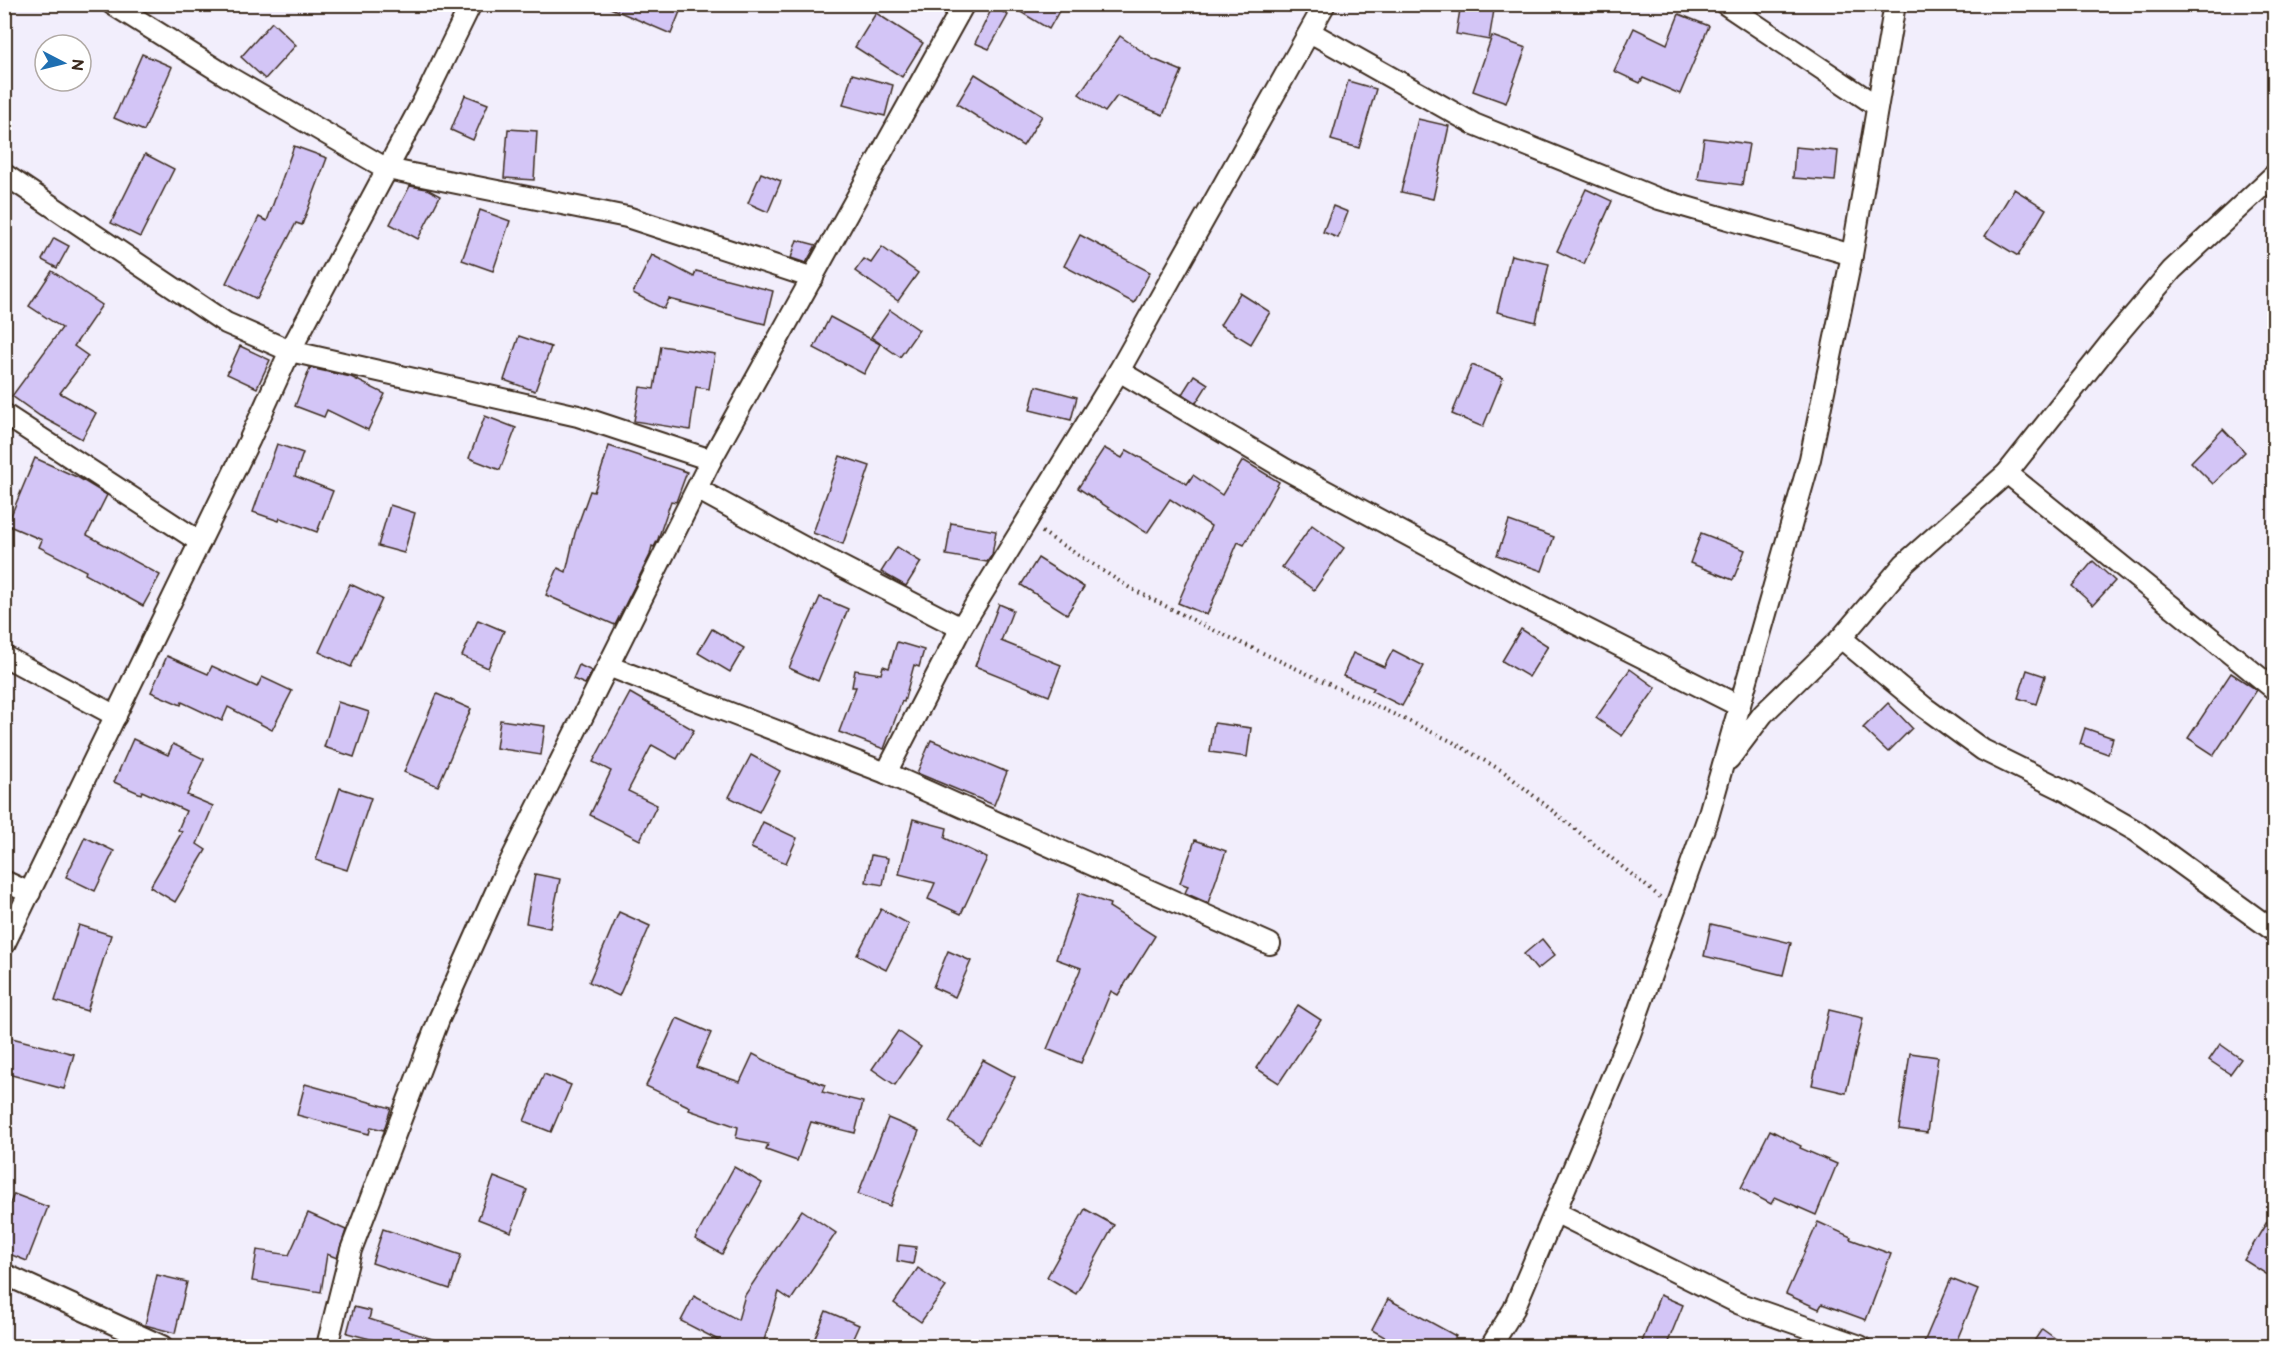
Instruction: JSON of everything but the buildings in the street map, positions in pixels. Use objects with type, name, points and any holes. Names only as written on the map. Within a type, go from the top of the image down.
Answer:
[{"type":"street","points":[[112,4],[227,76],[387,169],[627,217],[813,278]]},
{"type":"street","points":[[4,945],[88,769],[116,717],[290,351],[387,169],[471,4]]},
{"type":"street","points":[[886,774],[961,628],[1119,371],[1325,4]]},
{"type":"street","points":[[1725,4],[1877,106]]},
{"type":"street","points":[[1491,1347],[1514,1309],[1630,1034],[1708,818],[1810,459],[1852,255],[1895,4]]},
{"type":"street","points":[[327,1347],[351,1250],[439,1019],[502,878],[711,460],[813,278],[957,7]]},
{"type":"street","points":[[1310,32],[1474,123],[1659,199],[1852,255]]},
{"type":"street","points":[[4,174],[226,322],[290,351],[578,416],[711,460]]},
{"type":"street","points":[[1722,768],[1763,714],[1841,638],[1904,564],[2007,473],[2111,342],[2172,270],[2267,195],[2274,175]]},
{"type":"street","points":[[1119,371],[1306,480],[1517,594],[1739,706]]},
{"type":"street","points":[[4,414],[200,542]]},
{"type":"street","points":[[2007,473],[2274,689]]},
{"type":"street","points":[[697,489],[961,628]]},
{"type":"street","points":[[1841,638],[1924,707],[1983,750],[2066,791],[2136,831],[2274,932]]},
{"type":"street","points":[[4,656],[116,717]]},
{"type":"street","points":[[608,666],[886,774],[1270,944]]},
{"type":"street","points":[[4,881],[30,893]]},
{"type":"street","points":[[1555,1212],[1740,1304],[1860,1347]]},
{"type":"street","points":[[4,1274],[162,1347]]},
{"type":"path","points":[[1026,522],[1130,588],[1203,626],[1451,741],[1504,772],[1675,909]]}]
